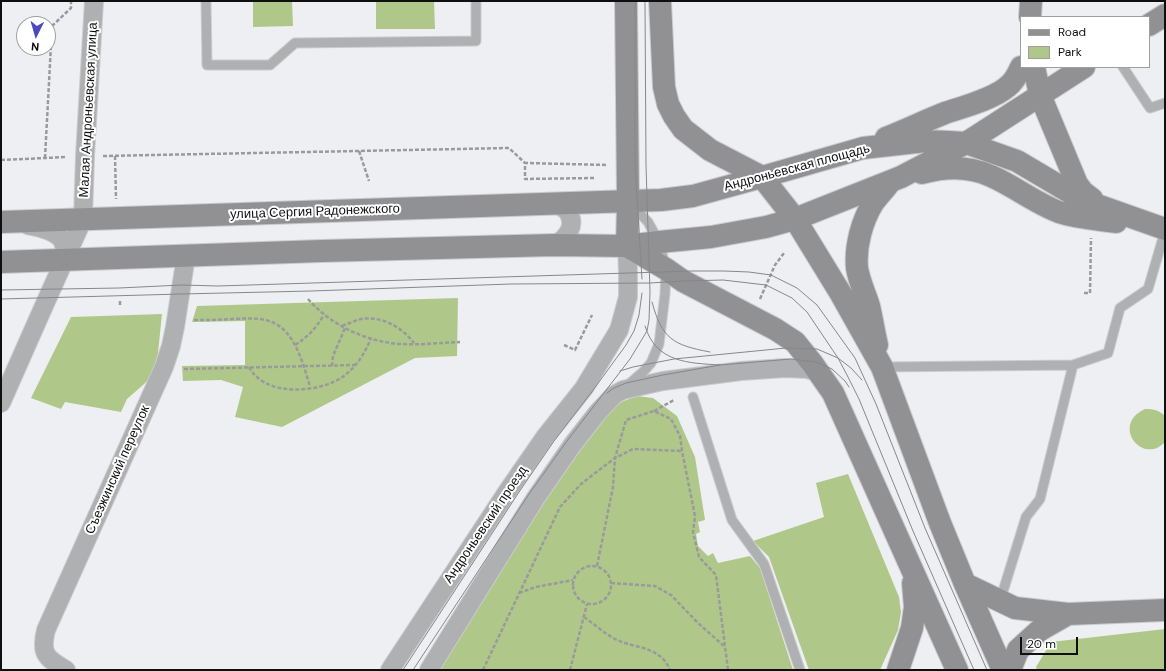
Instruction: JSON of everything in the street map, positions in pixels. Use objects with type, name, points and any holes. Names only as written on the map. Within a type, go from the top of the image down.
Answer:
[{"type":"main road","points":[[626,1],[627,246]]},
{"type":"main road","points":[[660,1],[664,88],[668,104],[674,116],[683,129],[710,150],[762,177],[795,219],[841,294],[882,367]]},
{"type":"main road","points":[[1030,16],[1031,1]]},
{"type":"main road","points":[[1150,24],[1165,15]]},
{"type":"main road","points":[[863,148],[943,114],[996,94],[1008,87],[1020,68]]},
{"type":"main road","points":[[1034,68],[1040,95],[1077,184],[1093,202]]},
{"type":"main road","points":[[1002,670],[964,584],[882,367],[869,306],[857,267],[857,255],[861,230],[866,216],[874,203],[896,180],[966,143],[1082,68]]},
{"type":"main road","name":"Андроньевская площадь","points":[[628,202],[693,196],[863,148],[926,141],[966,143],[1017,161],[1093,202],[1164,230]]},
{"type":"main road","points":[[1,262],[554,245],[627,246],[711,237],[766,227],[795,219],[896,180],[939,168],[968,169],[990,176],[1060,212],[1164,230]]},
{"type":"main road","name":"улица Сергия Радонежского","points":[[7,222],[628,202]]},
{"type":"main road","points":[[627,246],[683,281],[775,329],[795,342],[833,393],[957,670]]},
{"type":"main road","points":[[898,670],[912,628],[915,607],[912,570]]},
{"type":"main road","points":[[964,584],[1015,608],[1068,614],[1165,610]]},
{"type":"main road","points":[[1010,670],[1018,650],[1040,630],[1068,614]]},
{"type":"street","name":"Малая Андроньевская улица","points":[[84,219],[85,156],[94,1]]},
{"type":"street","points":[[552,204],[567,211],[571,226],[566,237],[554,245]]},
{"type":"street","points":[[1,403],[84,219]]},
{"type":"street","points":[[7,222],[40,228],[55,233],[63,241],[65,260]]},
{"type":"street","name":"Андроньевский проезд","points":[[390,670],[509,489],[545,437],[586,384],[619,330],[628,297],[627,246]]},
{"type":"street","name":"Съезжинский переулок","points":[[66,670],[52,662],[46,656],[44,648],[45,635],[164,367],[175,327],[186,256]]},
{"type":"street","points":[[623,390],[663,381],[741,371],[785,368],[807,369],[818,372]]},
{"type":"street","name":"Андроньевский проезд","points":[[428,670],[535,499],[573,444],[605,404],[614,395],[623,390]]},
{"type":"lane","points":[[206,1],[207,64],[270,65],[295,43],[476,41],[476,1]]},
{"type":"lane","points":[[1124,68],[1150,108],[1165,104]]},
{"type":"lane","points":[[623,390],[643,372],[650,363],[659,344],[665,294],[666,269],[659,242],[648,222],[628,202]]},
{"type":"lane","points":[[882,367],[1073,365],[1108,353],[1120,308],[1148,289],[1164,230]]},
{"type":"lane","points":[[1000,601],[1026,517],[1040,499],[1073,365]]},
{"type":"lane","points":[[693,397],[732,520],[764,564],[800,670]]},
{"type":"path","points":[[45,158],[52,26],[71,8],[71,1]]},
{"type":"path","points":[[101,156],[509,148],[525,162],[610,165]]},
{"type":"path","points":[[359,151],[370,181]]},
{"type":"path","points":[[115,156],[116,200]]},
{"type":"path","points":[[1,160],[68,157]]},
{"type":"path","points":[[525,162],[525,179],[594,178]]},
{"type":"path","points":[[1084,293],[1090,293],[1092,238]]},
{"type":"path","points":[[759,302],[775,265],[784,254]]},
{"type":"path","points":[[308,299],[324,315],[344,327],[371,338],[391,343],[414,344],[460,342]]},
{"type":"path","points":[[295,345],[306,338],[315,329],[324,315]]},
{"type":"path","points":[[564,345],[575,350],[592,315]]},
{"type":"path","points":[[189,321],[258,318],[278,325],[285,331],[295,345],[304,366],[310,386]]},
{"type":"path","points":[[332,366],[333,356],[344,327],[358,320],[371,318],[396,326],[407,334],[414,344]]},
{"type":"path","points":[[249,367],[253,374],[261,381],[276,387],[293,390],[312,389],[344,376],[366,352],[371,338]]},
{"type":"path","points":[[182,369],[355,365]]},
{"type":"path","points":[[597,566],[613,488],[615,458],[626,420],[654,411],[671,419],[680,436],[695,516],[693,532],[699,557],[716,575],[728,670]]},
{"type":"path","points":[[482,670],[560,507],[581,484],[615,458],[633,449],[682,451]]},
{"type":"path","points":[[597,566],[609,575],[611,590],[608,597],[602,602],[594,605],[587,604],[580,601],[575,595],[573,580],[582,568],[597,566]]},
{"type":"path","points":[[519,594],[536,587],[573,580]]},
{"type":"path","points":[[611,583],[655,586],[661,589],[671,595],[698,623],[725,647]]},
{"type":"path","points":[[570,670],[587,604]]},
{"type":"path","points":[[584,617],[615,639],[656,653],[667,662],[670,670]]},
{"type":"green space","points":[[253,1],[292,1],[293,26],[253,27]]},
{"type":"green space","points":[[376,1],[434,1],[435,29],[376,29]]},
{"type":"green space","points":[[458,298],[457,356],[415,358],[282,427],[235,417],[243,387],[221,380],[183,381],[182,366],[245,365],[245,321],[192,322],[197,306]]},
{"type":"green space","points":[[162,314],[156,372],[127,399],[121,412],[65,402],[61,409],[31,398],[71,317]]},
{"type":"green space","points":[[637,396],[653,398],[677,416],[695,457],[705,520],[698,522],[700,532],[696,534],[698,546],[708,556],[713,553],[718,563],[750,556],[760,568],[793,670],[440,670],[529,521],[609,410],[621,402]]},
{"type":"green space","points":[[1145,409],[1156,410],[1165,416],[1165,442],[1156,448],[1148,449],[1140,446],[1130,433],[1130,424],[1135,416]]},
{"type":"green space","points":[[848,474],[899,597],[901,612],[898,630],[880,670],[809,670],[769,557],[753,541],[824,517],[816,483]]},
{"type":"green space","points":[[1165,629],[1165,670],[1037,670],[1036,667],[1051,642]]},
{"type":"tram line","points":[[635,1],[635,164],[642,279]]},
{"type":"tram line","points":[[413,670],[529,494],[567,441],[630,359],[647,331],[650,292],[646,165],[645,1]]},
{"type":"tram line","points":[[1,290],[119,288],[182,285],[218,286],[692,271],[749,272],[771,275],[797,288],[817,305],[855,358],[876,404],[925,528],[987,670]]},
{"type":"tram line","points":[[1,299],[511,284],[650,283],[723,280],[766,285],[792,298],[807,312],[838,358],[859,399],[913,531],[974,670]]},
{"type":"tram line","points":[[403,670],[521,489],[554,441],[626,345],[634,331],[639,315],[642,293]]},
{"type":"tram line","points":[[652,302],[660,324],[671,338],[678,343],[710,352]]},
{"type":"tram line","points":[[645,326],[650,338],[665,354],[686,362],[720,365]]},
{"type":"tram line","points":[[620,371],[674,359],[786,348],[817,349],[838,358],[851,368],[862,380]]},
{"type":"tram line","points":[[607,393],[626,383],[663,375],[720,365],[791,359],[816,362],[832,369],[845,381],[849,387]]}]
